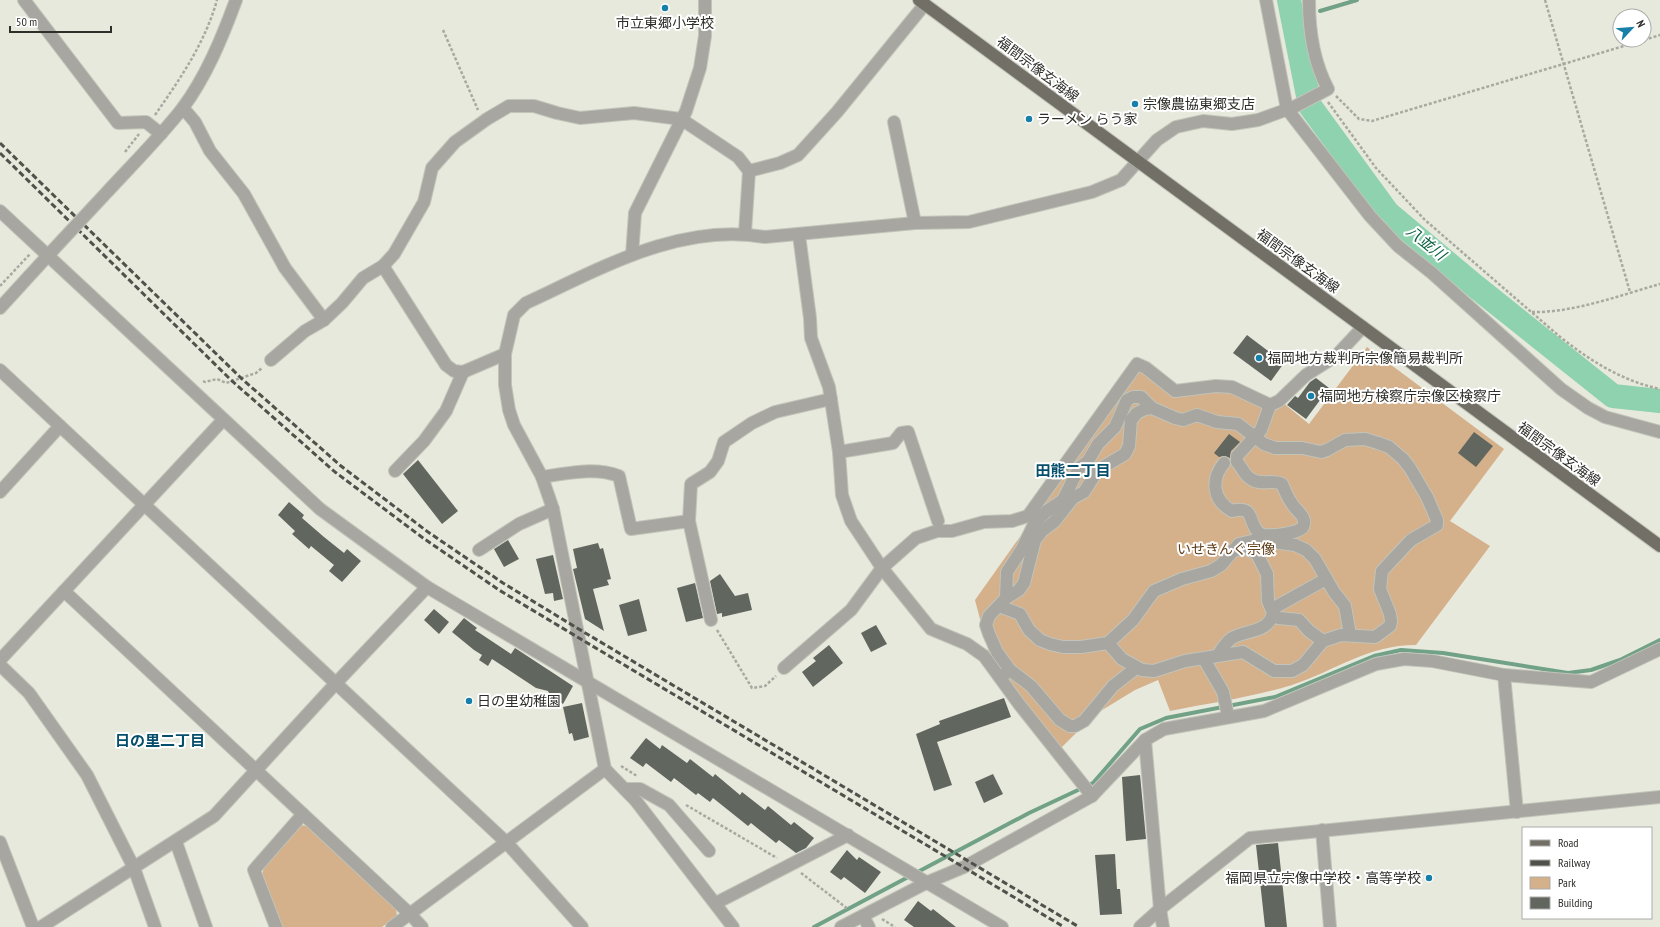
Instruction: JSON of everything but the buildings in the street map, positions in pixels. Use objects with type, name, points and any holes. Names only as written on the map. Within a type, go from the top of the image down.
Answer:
[{"type":"main road","name":"福間宗像玄海線","points":[[922,2],[1660,546]]},
{"type":"street","points":[[24,0],[118,123],[146,122],[161,134]]},
{"type":"street","points":[[0,308],[161,134],[182,108],[207,69],[226,29],[236,0]]},
{"type":"street","points":[[632,255],[635,213],[686,111],[700,68],[706,36],[705,0]]},
{"type":"street","points":[[1266,0],[1291,108],[1370,216],[1398,246],[1432,273],[1561,389],[1588,408],[1605,416],[1660,432]]},
{"type":"street","points":[[733,927],[636,801],[604,763],[586,681],[553,509],[542,477],[514,424],[509,410],[505,385],[505,354],[514,315],[526,303],[632,255],[667,243],[702,235],[745,233],[765,237],[915,224],[969,222],[1092,192],[1121,180],[1158,140],[1176,127],[1203,122],[1232,124],[1258,120],[1291,108],[1323,92],[1312,36],[1309,0]]},
{"type":"street","points":[[749,171],[780,163],[798,155],[837,112],[922,2]]},
{"type":"street","points":[[272,360],[305,331],[324,320],[342,303],[364,278],[383,266],[394,254],[424,202],[432,168],[456,142],[483,122],[509,106],[534,106],[580,118],[634,113],[681,119],[738,157],[749,171],[745,233]]},
{"type":"street","points":[[182,108],[195,122],[210,151],[244,194],[285,268],[324,320]]},
{"type":"street","points":[[894,122],[915,224]]},
{"type":"street","points":[[0,211],[38,246],[50,253],[223,420],[320,509],[426,587],[1002,927]]},
{"type":"street","points":[[799,235],[810,318],[810,338],[829,387],[839,452],[842,495],[851,521],[882,568],[932,628],[967,644],[1006,674],[1031,686],[1060,720],[1070,726],[1075,726],[1084,721],[1113,686],[1136,668]]},
{"type":"street","points":[[383,266],[446,365],[454,371],[463,372],[505,354]]},
{"type":"street","points":[[1224,463],[1217,472],[1215,483],[1225,507],[1232,511],[1242,509],[1248,512],[1258,532],[1262,535],[1292,534],[1301,530],[1304,520],[1291,504],[1282,484],[1274,481],[1254,481],[1246,475],[1236,462],[1237,456],[1264,424],[1270,405],[1279,401],[1306,375],[1336,356],[1363,327]]},
{"type":"street","points":[[784,668],[851,610],[882,568],[916,538],[937,531],[952,531],[984,522],[1012,521],[1028,516],[1137,364],[1146,368],[1175,391],[1216,386],[1232,387],[1270,405]]},
{"type":"street","points":[[0,370],[337,682],[506,842],[582,927]]},
{"type":"street","points":[[395,471],[424,441],[446,411],[463,372]]},
{"type":"street","points":[[1068,500],[1065,494],[1076,477],[1079,468],[1088,461],[1098,444],[1114,427],[1127,400],[1136,396],[1141,397],[1152,408],[1174,418],[1183,420],[1197,415],[1217,422],[1233,422],[1255,436],[1264,444],[1275,448],[1302,448],[1314,451],[1327,450],[1345,440],[1365,439],[1388,447],[1403,459],[1417,477],[1437,520],[1437,525],[1411,540],[1382,571],[1380,589],[1390,614],[1390,626],[1375,637],[1341,635],[1323,641],[1303,665],[1292,671],[1274,671],[1243,652],[1185,661],[1154,671],[1136,668],[1122,659],[1108,643]]},
{"type":"street","points":[[711,620],[689,521],[691,484],[710,472],[718,461],[724,442],[752,423],[775,412],[831,399]]},
{"type":"street","points":[[1003,602],[1007,572],[1022,549],[1035,522],[1068,500],[1084,492],[1098,470],[1125,454],[1130,446],[1131,420],[1137,413],[1152,408]]},
{"type":"street","points":[[0,660],[223,420]]},
{"type":"street","points":[[0,492],[60,426]]},
{"type":"street","points":[[839,452],[893,443],[901,434],[908,432],[938,521]]},
{"type":"street","points":[[542,477],[592,472],[608,472],[619,476],[631,530],[689,521]]},
{"type":"street","points":[[1068,500],[1035,540],[1024,583],[1019,590],[1003,602],[989,616],[986,625],[1019,704],[1092,796]]},
{"type":"street","points":[[479,550],[519,524],[553,509]]},
{"type":"street","points":[[1003,602],[1020,614],[1030,630],[1040,640],[1050,644],[1064,648],[1108,643],[1133,620],[1154,591],[1182,579],[1211,571],[1221,565],[1239,544],[1256,540],[1295,545],[1306,550],[1315,559],[1334,592],[1345,606],[1350,635]]},
{"type":"street","points":[[1234,550],[1247,550],[1257,554],[1266,574],[1267,594],[1272,612],[1279,618],[1299,620],[1309,632],[1323,641]]},
{"type":"street","points":[[1218,655],[1231,639],[1238,635],[1249,634],[1263,627],[1272,612],[1326,579]]},
{"type":"street","points":[[41,927],[176,842],[214,816],[426,587]]},
{"type":"street","points":[[64,591],[410,914],[422,927]]},
{"type":"street","points":[[841,927],[863,916],[924,880],[964,867],[1092,796],[1144,740],[1164,729],[1228,716],[1264,711],[1376,664],[1404,659],[1432,661],[1504,675],[1591,682],[1660,649]]},
{"type":"street","points":[[1204,659],[1223,692],[1228,716]]},
{"type":"street","points":[[0,665],[29,693],[87,775],[134,868],[155,927]]},
{"type":"street","points":[[1504,675],[1517,812]]},
{"type":"street","points":[[1144,740],[1163,927]]},
{"type":"street","points":[[392,927],[506,842],[604,763]]},
{"type":"street","points":[[625,789],[640,789],[670,805],[709,851]]},
{"type":"street","points":[[1140,927],[1160,909],[1250,838],[1660,797]]},
{"type":"street","points":[[276,927],[254,870],[303,814]]},
{"type":"street","points":[[1322,830],[1330,927]]},
{"type":"street","points":[[716,904],[848,836]]},
{"type":"street","points":[[0,842],[34,927]]},
{"type":"street","points":[[176,842],[206,927]]},
{"type":"street","points":[[863,916],[869,927]]},
{"type":"path","points":[[124,154],[148,124],[185,72],[212,20],[217,0]]},
{"type":"path","points":[[1545,0],[1630,292]]},
{"type":"path","points":[[443,30],[483,122]]},
{"type":"path","points":[[1323,92],[1360,119],[1372,121],[1617,48]]},
{"type":"path","points":[[1323,92],[1376,168],[1425,220],[1558,336],[1602,366],[1646,386],[1660,389]]},
{"type":"path","points":[[0,286],[38,246]]},
{"type":"path","points":[[1532,312],[1552,313],[1571,309],[1660,284]]},
{"type":"path","points":[[205,382],[217,379],[226,383],[256,374],[272,360]]},
{"type":"path","points":[[711,620],[752,688],[764,686],[784,668]]},
{"type":"path","points":[[604,763],[643,779]]},
{"type":"path","points":[[683,803],[789,866],[845,906]]},
{"type":"green space","name":"いせきんぐ宗像","points":[[1367,347],[1504,449],[1450,521],[1490,546],[1416,645],[1382,649],[1352,659],[1292,685],[1232,700],[1170,711],[1158,680],[1135,690],[1094,715],[1060,749],[989,653],[975,600],[1138,371],[1149,375],[1171,394],[1220,390],[1235,393],[1277,410],[1282,402],[1309,424]]},
{"type":"green space","points":[[300,825],[308,826],[396,909],[397,916],[382,927],[282,927],[262,875],[264,867]]},
{"type":"waterway","name":"八並川","points":[[1289,0],[1310,106],[1388,213],[1475,286],[1613,396],[1660,401]]},
{"type":"waterway","points":[[1320,11],[1357,0]]},
{"type":"waterway","points":[[814,927],[1029,813],[1093,783],[1140,729],[1166,718],[1275,697],[1374,656],[1401,650],[1443,653],[1568,673],[1591,670],[1620,660],[1660,640]]},
{"type":"railway","points":[[0,143],[241,378],[341,466],[428,532],[503,583],[577,628],[1079,927]]},
{"type":"railway","points":[[0,153],[231,380],[335,472],[423,538],[499,590],[1064,927]]},
{"type":"place","name":"市立東郷小学校","points":[[665,8]]},
{"type":"place","name":"宗像農協東郷支店","points":[[1135,104]]},
{"type":"place","name":"ラーメン らう家","points":[[1029,119]]},
{"type":"place","name":"福岡地方裁判所宗像簡易裁判所","points":[[1259,358]]},
{"type":"place","name":"福岡地方検察庁宗像区検察庁","points":[[1311,396]]},
{"type":"place","name":"日の里幼稚園","points":[[469,701]]},
{"type":"place","name":"福岡県立宗像中学校・高等学校","points":[[1429,878]]},
{"type":"district","name":"田熊二丁目","points":[[1073,471]]},
{"type":"district","name":"日の里二丁目","points":[[160,741]]}]
